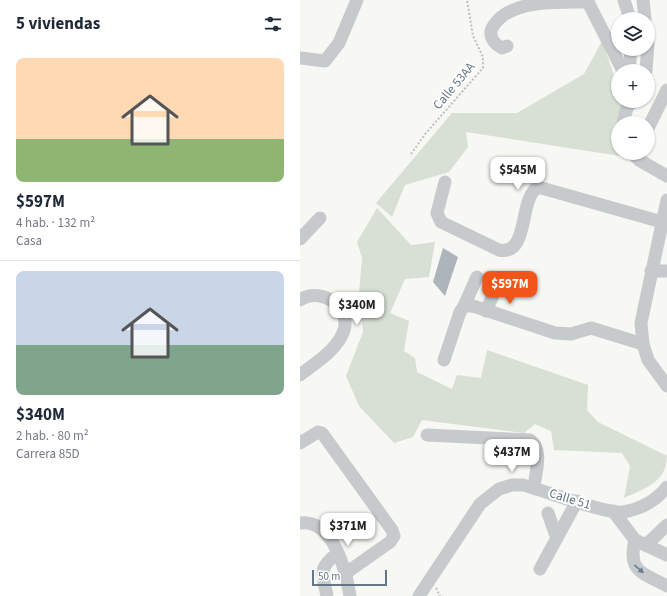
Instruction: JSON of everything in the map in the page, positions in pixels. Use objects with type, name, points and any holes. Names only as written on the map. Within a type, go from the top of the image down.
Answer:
[{"type":"street","points":[[300,58],[325,61],[339,43],[357,0]]},
{"type":"street","points":[[624,0],[628,12]]},
{"type":"street","points":[[643,0],[644,12]]},
{"type":"street","points":[[507,46],[502,48],[497,46],[491,37],[491,31],[499,19],[513,8],[536,2],[588,1],[620,64]]},
{"type":"street","points":[[654,116],[667,90]]},
{"type":"street","points":[[639,160],[667,176]]},
{"type":"street","points":[[445,182],[437,213],[441,222],[499,250],[506,251],[510,249],[519,240],[530,194],[538,187],[662,222]]},
{"type":"street","points":[[667,200],[641,323],[643,344],[648,360],[667,386]]},
{"type":"street","points":[[300,239],[320,218]]},
{"type":"street","points":[[651,271],[667,271]]},
{"type":"street","points":[[444,360],[460,312],[477,277]]},
{"type":"street","points":[[486,310],[497,286]]},
{"type":"street","points":[[300,375],[334,347],[345,330],[343,316],[331,299],[319,295],[303,298]]},
{"type":"street","points":[[464,306],[473,306],[555,333],[571,334],[591,328],[643,344]]},
{"type":"street","points":[[300,443],[314,433],[322,433],[392,530],[394,536],[390,542],[346,573]]},
{"type":"street","points":[[427,436],[530,440],[536,444],[538,452],[534,488]]},
{"type":"street","name":"Calle 51","points":[[420,594],[480,504],[496,491],[506,486],[523,485],[623,513],[650,503],[660,497],[667,487]]},
{"type":"street","points":[[540,569],[577,501]]},
{"type":"street","points":[[613,511],[640,543],[667,556]]},
{"type":"street","points":[[548,513],[555,533],[558,536]]},
{"type":"street","points":[[306,523],[318,525],[327,533],[346,573],[350,596]]},
{"type":"street","points":[[667,525],[640,543],[631,554],[637,568],[667,586]]},
{"type":"street","points":[[327,596],[322,572],[328,560],[337,554]]},
{"type":"path","name":"Calle 53AA","points":[[411,154],[426,133],[483,68],[483,57],[472,36],[467,0]]},
{"type":"shaded area","points":[[602,41],[611,67],[611,108],[623,108],[622,116],[611,116],[611,155],[466,132],[468,147],[449,172],[405,185],[392,217],[376,203],[452,113],[517,113],[584,74]]},
{"type":"shaded area","points":[[377,208],[411,245],[435,242],[429,277],[405,279],[390,313],[409,321],[404,351],[415,358],[417,372],[452,389],[457,375],[481,378],[487,350],[588,385],[587,410],[598,422],[667,456],[666,465],[659,478],[646,488],[624,498],[630,466],[622,453],[554,450],[551,431],[535,424],[524,433],[422,420],[413,437],[394,443],[359,406],[346,376],[363,332],[359,294],[362,258],[357,242]]},
{"type":"building","points":[[443,248],[458,257],[445,296],[433,282]]}]
